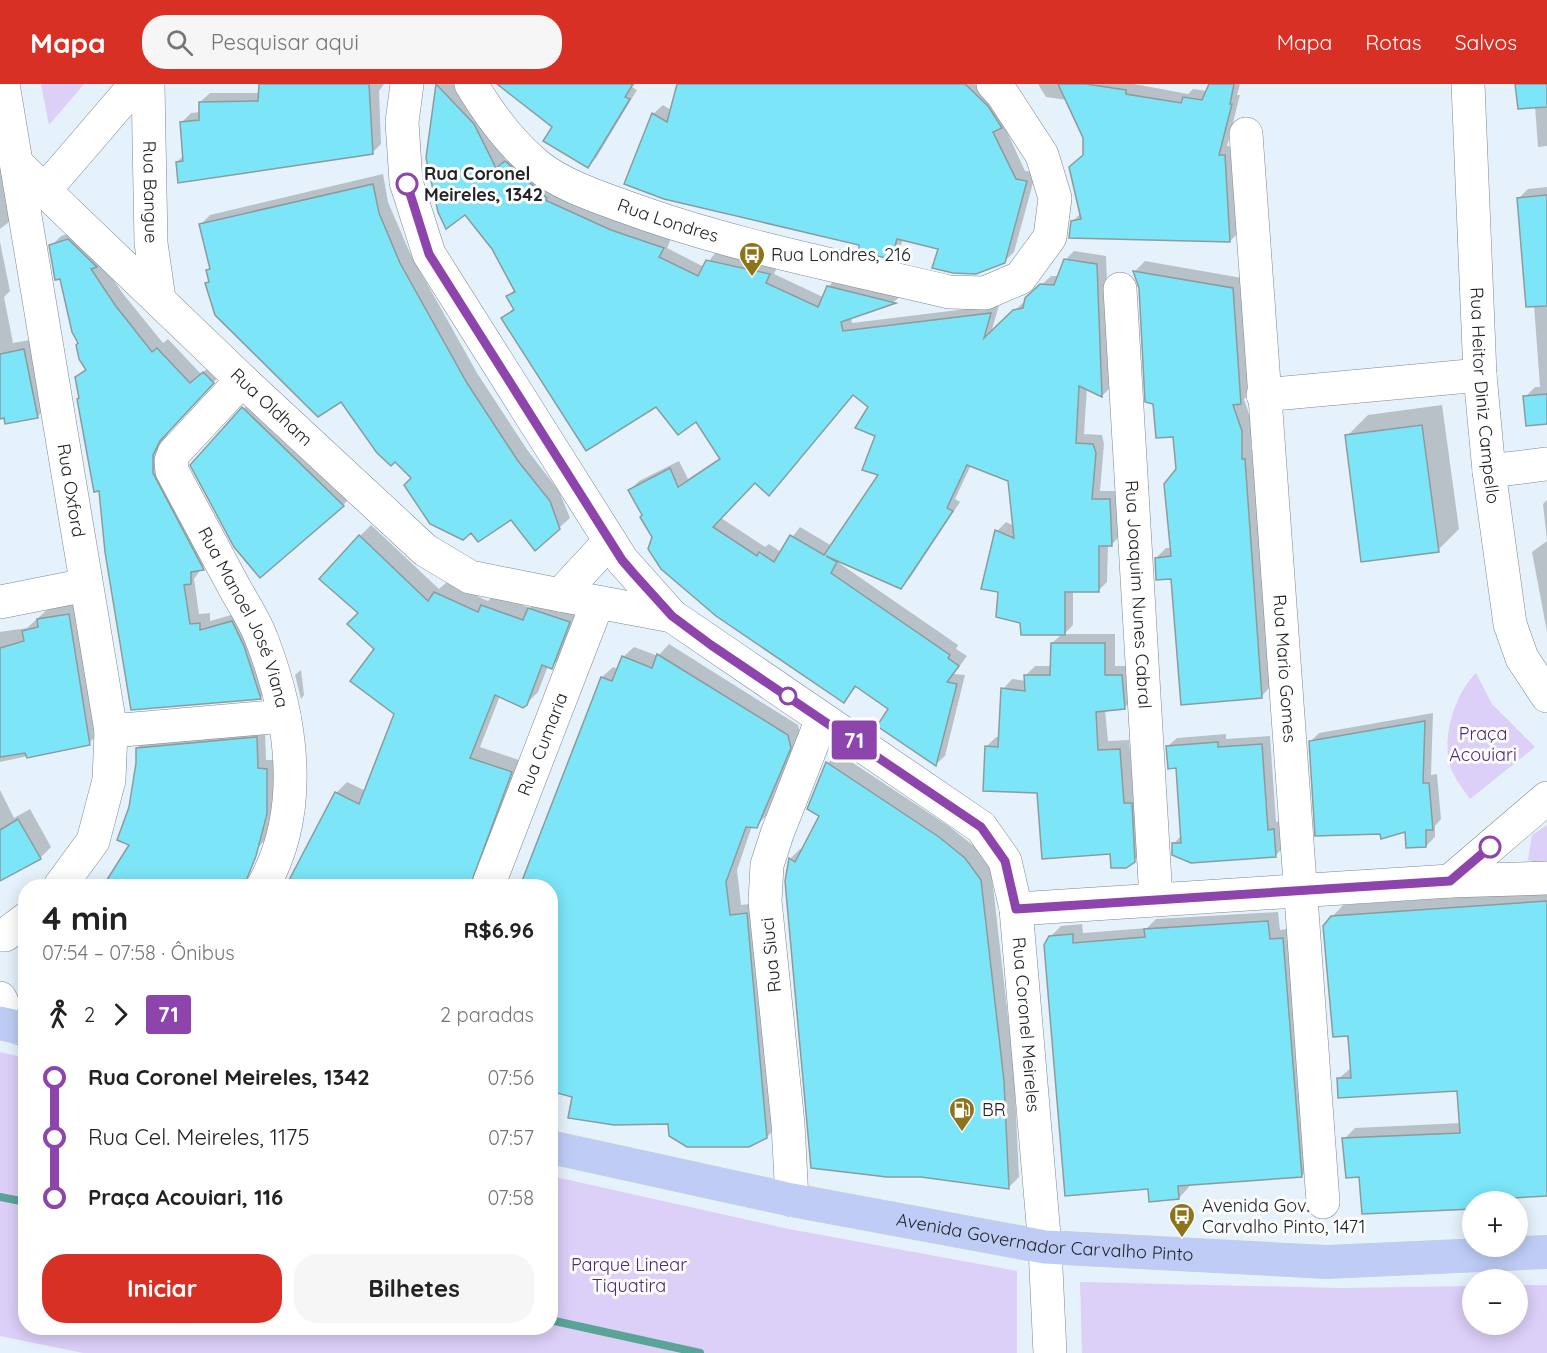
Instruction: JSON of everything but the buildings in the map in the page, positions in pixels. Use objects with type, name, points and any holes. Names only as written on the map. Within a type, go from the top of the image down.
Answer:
[{"type":"main road","name":"Avenida Governador Carvalho Pinto","points":[[558,1149],[792,1200],[1045,1247],[1327,1262],[1547,1252]]},
{"type":"street","name":"Rua Oxford","points":[[3,84],[111,731],[109,780],[93,841],[65,879]]},
{"type":"street","points":[[45,190],[136,84]]},
{"type":"street","name":"Rua Bangue","points":[[148,84],[151,243],[159,299]]},
{"type":"street","name":"Rua Coronel Meireles","points":[[407,84],[402,122],[406,182],[429,254],[622,560],[672,616],[981,827],[1005,861],[1016,909],[1045,1247],[1050,1353]]},
{"type":"street","name":"Rua Londres","points":[[471,84],[485,108],[512,142],[532,160],[589,194],[679,227],[949,292],[985,292],[1020,278],[1050,237],[1055,198],[1042,155],[1001,88]]},
{"type":"street","name":"Rua Heitor Diniz Campello","points":[[1468,84],[1480,375],[1489,471],[1510,624],[1522,658],[1547,696]]},
{"type":"street","name":"Rua Mario Gomes","points":[[1246,134],[1263,395],[1323,1202]]},
{"type":"street","name":"Rua Oldham","points":[[17,164],[242,380],[425,550],[470,578],[597,604],[672,616]]},
{"type":"street","name":"Rua Joaquim Nunes Cabral","points":[[1120,290],[1156,899]]},
{"type":"street","points":[[1263,395],[1480,375]]},
{"type":"street","name":"Rua Manoel José Viana","points":[[242,380],[171,461],[172,471],[261,638],[284,716],[289,744],[291,786],[289,815],[274,867],[267,879]]},
{"type":"street","points":[[1489,471],[1547,464]]},
{"type":"street","points":[[560,595],[610,541]]},
{"type":"street","points":[[0,602],[86,585]]},
{"type":"street","name":"Rua Cumaria","points":[[491,879],[597,604]]},
{"type":"street","points":[[111,731],[284,716]]},
{"type":"street","name":"Rua Siuci","points":[[792,1200],[788,1124],[765,901],[767,866],[822,719]]},
{"type":"street","points":[[1450,881],[1547,798]]},
{"type":"street","points":[[1016,909],[1450,881],[1547,878]]},
{"type":"street","points":[[0,998],[15,1027]]},
{"type":"green space","points":[[41,84],[84,84],[49,125]]},
{"type":"green space","name":"Praça Acouiari","points":[[1476,673],[1492,704],[1535,747],[1470,799],[1450,766],[1448,742],[1456,704],[1468,682]]},
{"type":"green space","points":[[1547,825],[1547,866],[1528,860],[1532,835]]},
{"type":"green space","name":"Parque Linear Tiquatira","points":[[0,1052],[18,1056],[18,1335],[558,1335],[558,1178],[789,1229],[1017,1271],[1017,1353],[83,1353],[0,1336]]},
{"type":"green space","points":[[1080,1282],[1341,1288],[1462,1286],[1462,1335],[1528,1335],[1528,1285],[1547,1285],[1547,1353],[1082,1353]]},
{"type":"waterway","points":[[0,1197],[18,1200]]},
{"type":"waterway","points":[[558,1322],[700,1353]]},
{"type":"bus line","name":"71","points":[[407,184],[429,254],[622,560],[672,616],[711,645],[981,827],[1005,861],[1016,909],[1450,881],[1490,847]]},
{"type":"place","name":"Rua Coronel Meireles, 1342","points":[[407,184]]},
{"type":"place","name":"Rua Londres, 216","points":[[752,278]]},
{"type":"place","name":"BR","points":[[962,1133]]},
{"type":"place","name":"Avenida Gov. Carvalho Pinto, 1471","points":[[1182,1239]]}]
